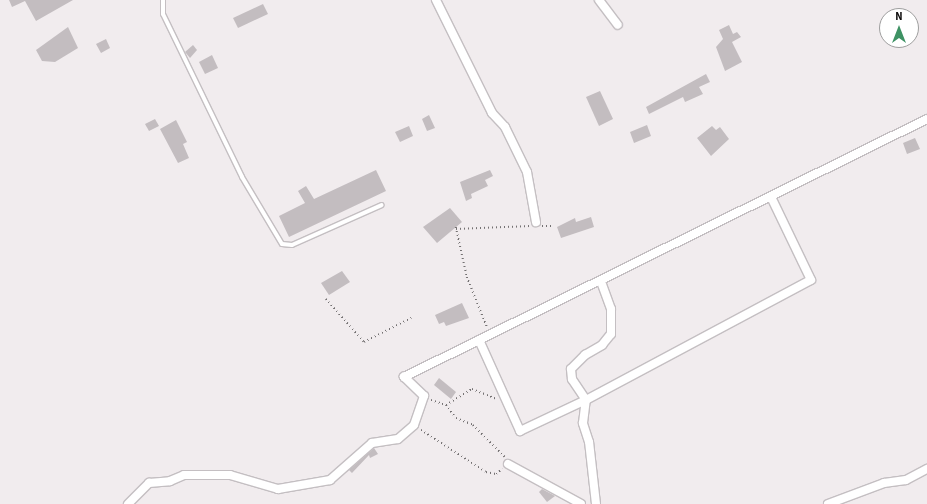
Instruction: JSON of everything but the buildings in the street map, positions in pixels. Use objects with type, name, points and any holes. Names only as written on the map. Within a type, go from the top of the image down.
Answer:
[{"type":"street","points":[[436,0],[492,113],[505,127],[527,172],[528,186],[536,222]]},
{"type":"street","points":[[600,0],[618,25]]},
{"type":"street","points":[[128,504],[149,483],[170,481],[184,475],[230,475],[278,489],[314,485],[330,480],[372,443],[398,438],[414,425],[424,398],[404,377],[927,119]]},
{"type":"street","points":[[479,340],[520,431],[586,400],[811,280],[771,197]]},
{"type":"street","points":[[596,504],[589,442],[584,423],[586,400],[572,379],[571,369],[585,355],[602,345],[611,334],[611,309],[601,281]]},
{"type":"street","points":[[508,464],[581,504]]},
{"type":"street","points":[[828,504],[878,484],[906,480],[927,469]]},
{"type":"lane","points":[[163,0],[163,14],[239,170],[282,244],[292,245],[382,205]]},
{"type":"path","points":[[490,334],[467,277],[456,228],[552,226]]},
{"type":"path","points":[[326,299],[364,342],[411,318]]},
{"type":"path","points":[[446,404],[472,389],[507,402]]},
{"type":"path","points":[[414,425],[486,472],[496,474],[510,462],[473,425],[456,418],[446,404],[424,398]]}]
